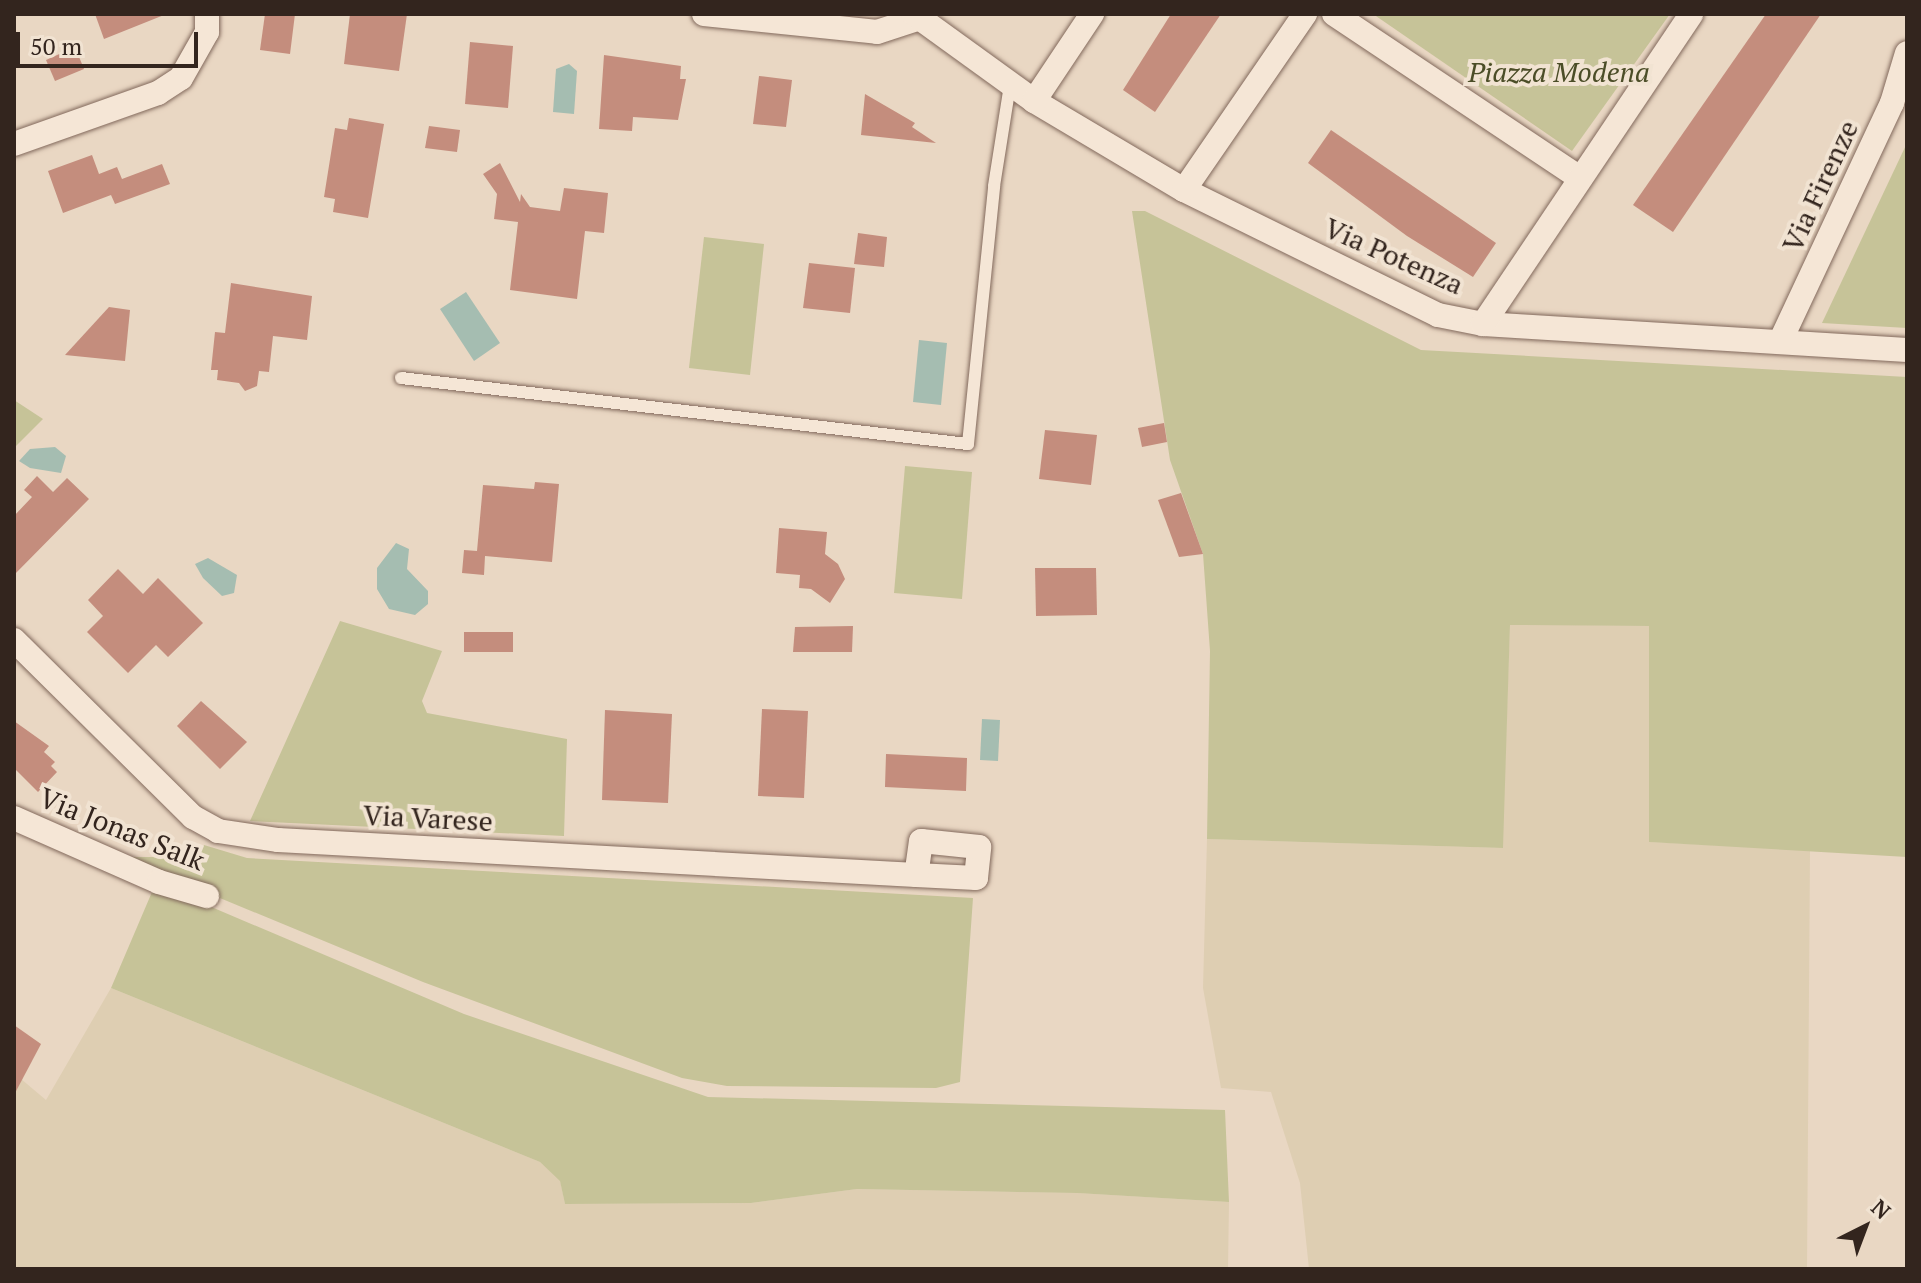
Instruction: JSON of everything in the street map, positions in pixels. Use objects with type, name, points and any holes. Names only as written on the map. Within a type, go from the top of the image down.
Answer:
[{"type":"street","points":[[14,144],[158,93],[181,78],[195,59],[207,14]]},
{"type":"street","name":"Via Potenza","points":[[704,14],[877,32],[917,16],[1034,101],[1184,190],[1438,315],[1483,324],[1907,350]]},
{"type":"street","points":[[1034,101],[1092,14]]},
{"type":"street","points":[[1184,190],[1305,14]]},
{"type":"street","points":[[1334,14],[1580,178]]},
{"type":"street","points":[[1483,324],[1691,14]]},
{"type":"street","name":"Via Firenze","points":[[1780,342],[1892,103],[1907,53]]},
{"type":"street","name":"Via Varese","points":[[14,640],[193,817],[218,831],[267,839],[916,875]]},
{"type":"street","name":"Via Jonas Salk","points":[[14,818],[159,882],[207,896]]},
{"type":"lane","points":[[401,378],[968,444],[994,186],[1010,85]]},
{"type":"shaded area","points":[[569,64],[577,71],[574,114],[553,112],[556,69]]},
{"type":"shaded area","points":[[466,292],[500,343],[474,361],[440,309]]},
{"type":"shaded area","points":[[919,340],[947,343],[941,405],[913,402]]},
{"type":"shaded area","points":[[55,447],[66,456],[61,473],[30,468],[19,461],[30,449]]},
{"type":"shaded area","points":[[396,543],[409,549],[407,569],[428,591],[428,604],[415,615],[389,609],[377,589],[377,568]]},
{"type":"shaded area","points":[[208,558],[237,575],[234,593],[222,596],[203,578],[195,564]]},
{"type":"shaded area","points":[[1510,624],[1649,626],[1650,842],[1810,850],[1807,1269],[1309,1269],[1300,1183],[1271,1092],[1221,1088],[1203,988],[1207,839],[1502,848]]},
{"type":"shaded area","points":[[982,719],[1000,720],[998,761],[980,760]]},
{"type":"shaded area","points":[[111,988],[540,1162],[560,1180],[565,1204],[751,1203],[857,1189],[1077,1193],[1229,1202],[1228,1269],[14,1269],[14,1073],[46,1100]]},
{"type":"green space","name":"Piazza Modena","points":[[1373,14],[1670,14],[1572,151]]},
{"type":"green space","points":[[1907,143],[1907,328],[1822,323]]},
{"type":"green space","points":[[1132,211],[1145,211],[1421,350],[1907,377],[1907,857],[1649,842],[1649,626],[1510,625],[1503,848],[1207,839],[1210,651],[1203,554],[1170,460]]},
{"type":"green space","points":[[704,237],[764,244],[750,375],[689,368]]},
{"type":"green space","points":[[14,400],[43,419],[14,448]]},
{"type":"green space","points":[[905,466],[972,472],[962,599],[894,593]]},
{"type":"green space","points":[[340,621],[442,651],[422,701],[427,713],[567,739],[564,836],[250,821]]},
{"type":"green space","points":[[174,843],[196,856],[204,845],[247,858],[973,898],[960,1082],[936,1088],[727,1086],[682,1078],[423,982],[121,857],[160,857]]},
{"type":"green space","points":[[152,892],[202,903],[464,1014],[708,1097],[1225,1110],[1229,1202],[1077,1193],[857,1189],[751,1203],[565,1204],[560,1181],[540,1162],[111,988]]},
{"type":"building","points":[[95,14],[164,14],[164,15],[104,39]]},
{"type":"building","points":[[265,14],[295,14],[290,54],[260,50]]},
{"type":"building","points":[[350,14],[407,14],[399,71],[344,64]]},
{"type":"building","points":[[1171,14],[1221,14],[1155,112],[1123,90]]},
{"type":"building","points":[[1766,14],[1821,14],[1673,232],[1633,205]]},
{"type":"building","points":[[470,42],[513,46],[508,108],[465,104]]},
{"type":"building","points":[[75,47],[84,69],[55,81],[46,60]]},
{"type":"building","points":[[604,55],[681,66],[680,79],[686,79],[678,120],[633,117],[632,131],[599,129]]},
{"type":"building","points":[[759,76],[792,80],[786,127],[753,124]]},
{"type":"building","points":[[865,94],[915,123],[912,127],[936,143],[861,135]]},
{"type":"building","points":[[349,118],[384,124],[368,218],[333,212],[335,199],[324,197],[335,128],[347,130]]},
{"type":"building","points":[[429,126],[460,130],[457,152],[425,148]]},
{"type":"building","points":[[1331,130],[1496,243],[1473,277],[1407,236],[1308,163]]},
{"type":"building","points":[[92,155],[99,174],[117,167],[122,179],[162,164],[170,184],[115,204],[111,195],[63,213],[48,171]]},
{"type":"building","points":[[500,163],[520,202],[521,194],[530,207],[560,211],[564,188],[608,193],[604,233],[585,231],[577,299],[510,290],[518,222],[494,219],[497,194],[483,174]]},
{"type":"building","points":[[858,233],[887,237],[884,267],[854,264]]},
{"type":"building","points":[[809,263],[855,268],[850,313],[803,308]]},
{"type":"building","points":[[231,283],[312,296],[307,340],[273,336],[269,372],[259,371],[257,386],[245,391],[239,383],[217,380],[218,370],[211,370],[215,332],[225,333]]},
{"type":"building","points":[[109,307],[130,310],[125,361],[65,355]]},
{"type":"building","points":[[1164,423],[1167,442],[1142,447],[1138,428]]},
{"type":"building","points":[[1045,430],[1097,435],[1091,485],[1039,479]]},
{"type":"building","points":[[37,476],[53,492],[67,478],[89,499],[14,575],[14,516],[32,497],[24,490]]},
{"type":"building","points":[[535,482],[559,484],[552,562],[485,556],[484,575],[462,573],[464,550],[477,551],[483,485],[534,489]]},
{"type":"building","points":[[1181,493],[1203,554],[1179,557],[1158,500]]},
{"type":"building","points":[[779,528],[827,532],[825,554],[838,564],[845,579],[830,603],[811,589],[799,588],[800,575],[776,573]]},
{"type":"building","points":[[1035,568],[1096,568],[1097,615],[1036,616]]},
{"type":"building","points":[[118,569],[143,594],[158,578],[203,623],[168,657],[156,645],[128,673],[87,632],[103,616],[88,600]]},
{"type":"building","points":[[853,626],[852,652],[793,652],[795,627]]},
{"type":"building","points":[[464,632],[513,632],[513,652],[464,652]]},
{"type":"building","points":[[201,701],[247,742],[220,769],[177,726]]},
{"type":"building","points":[[762,709],[808,711],[804,798],[758,796]]},
{"type":"building","points":[[605,710],[672,714],[668,803],[602,800]]},
{"type":"building","points":[[14,721],[49,746],[44,752],[55,762],[51,766],[57,772],[38,792],[14,768]]},
{"type":"building","points":[[886,754],[967,758],[966,791],[885,787]]},
{"type":"building","points":[[14,1025],[41,1044],[14,1095]]}]
